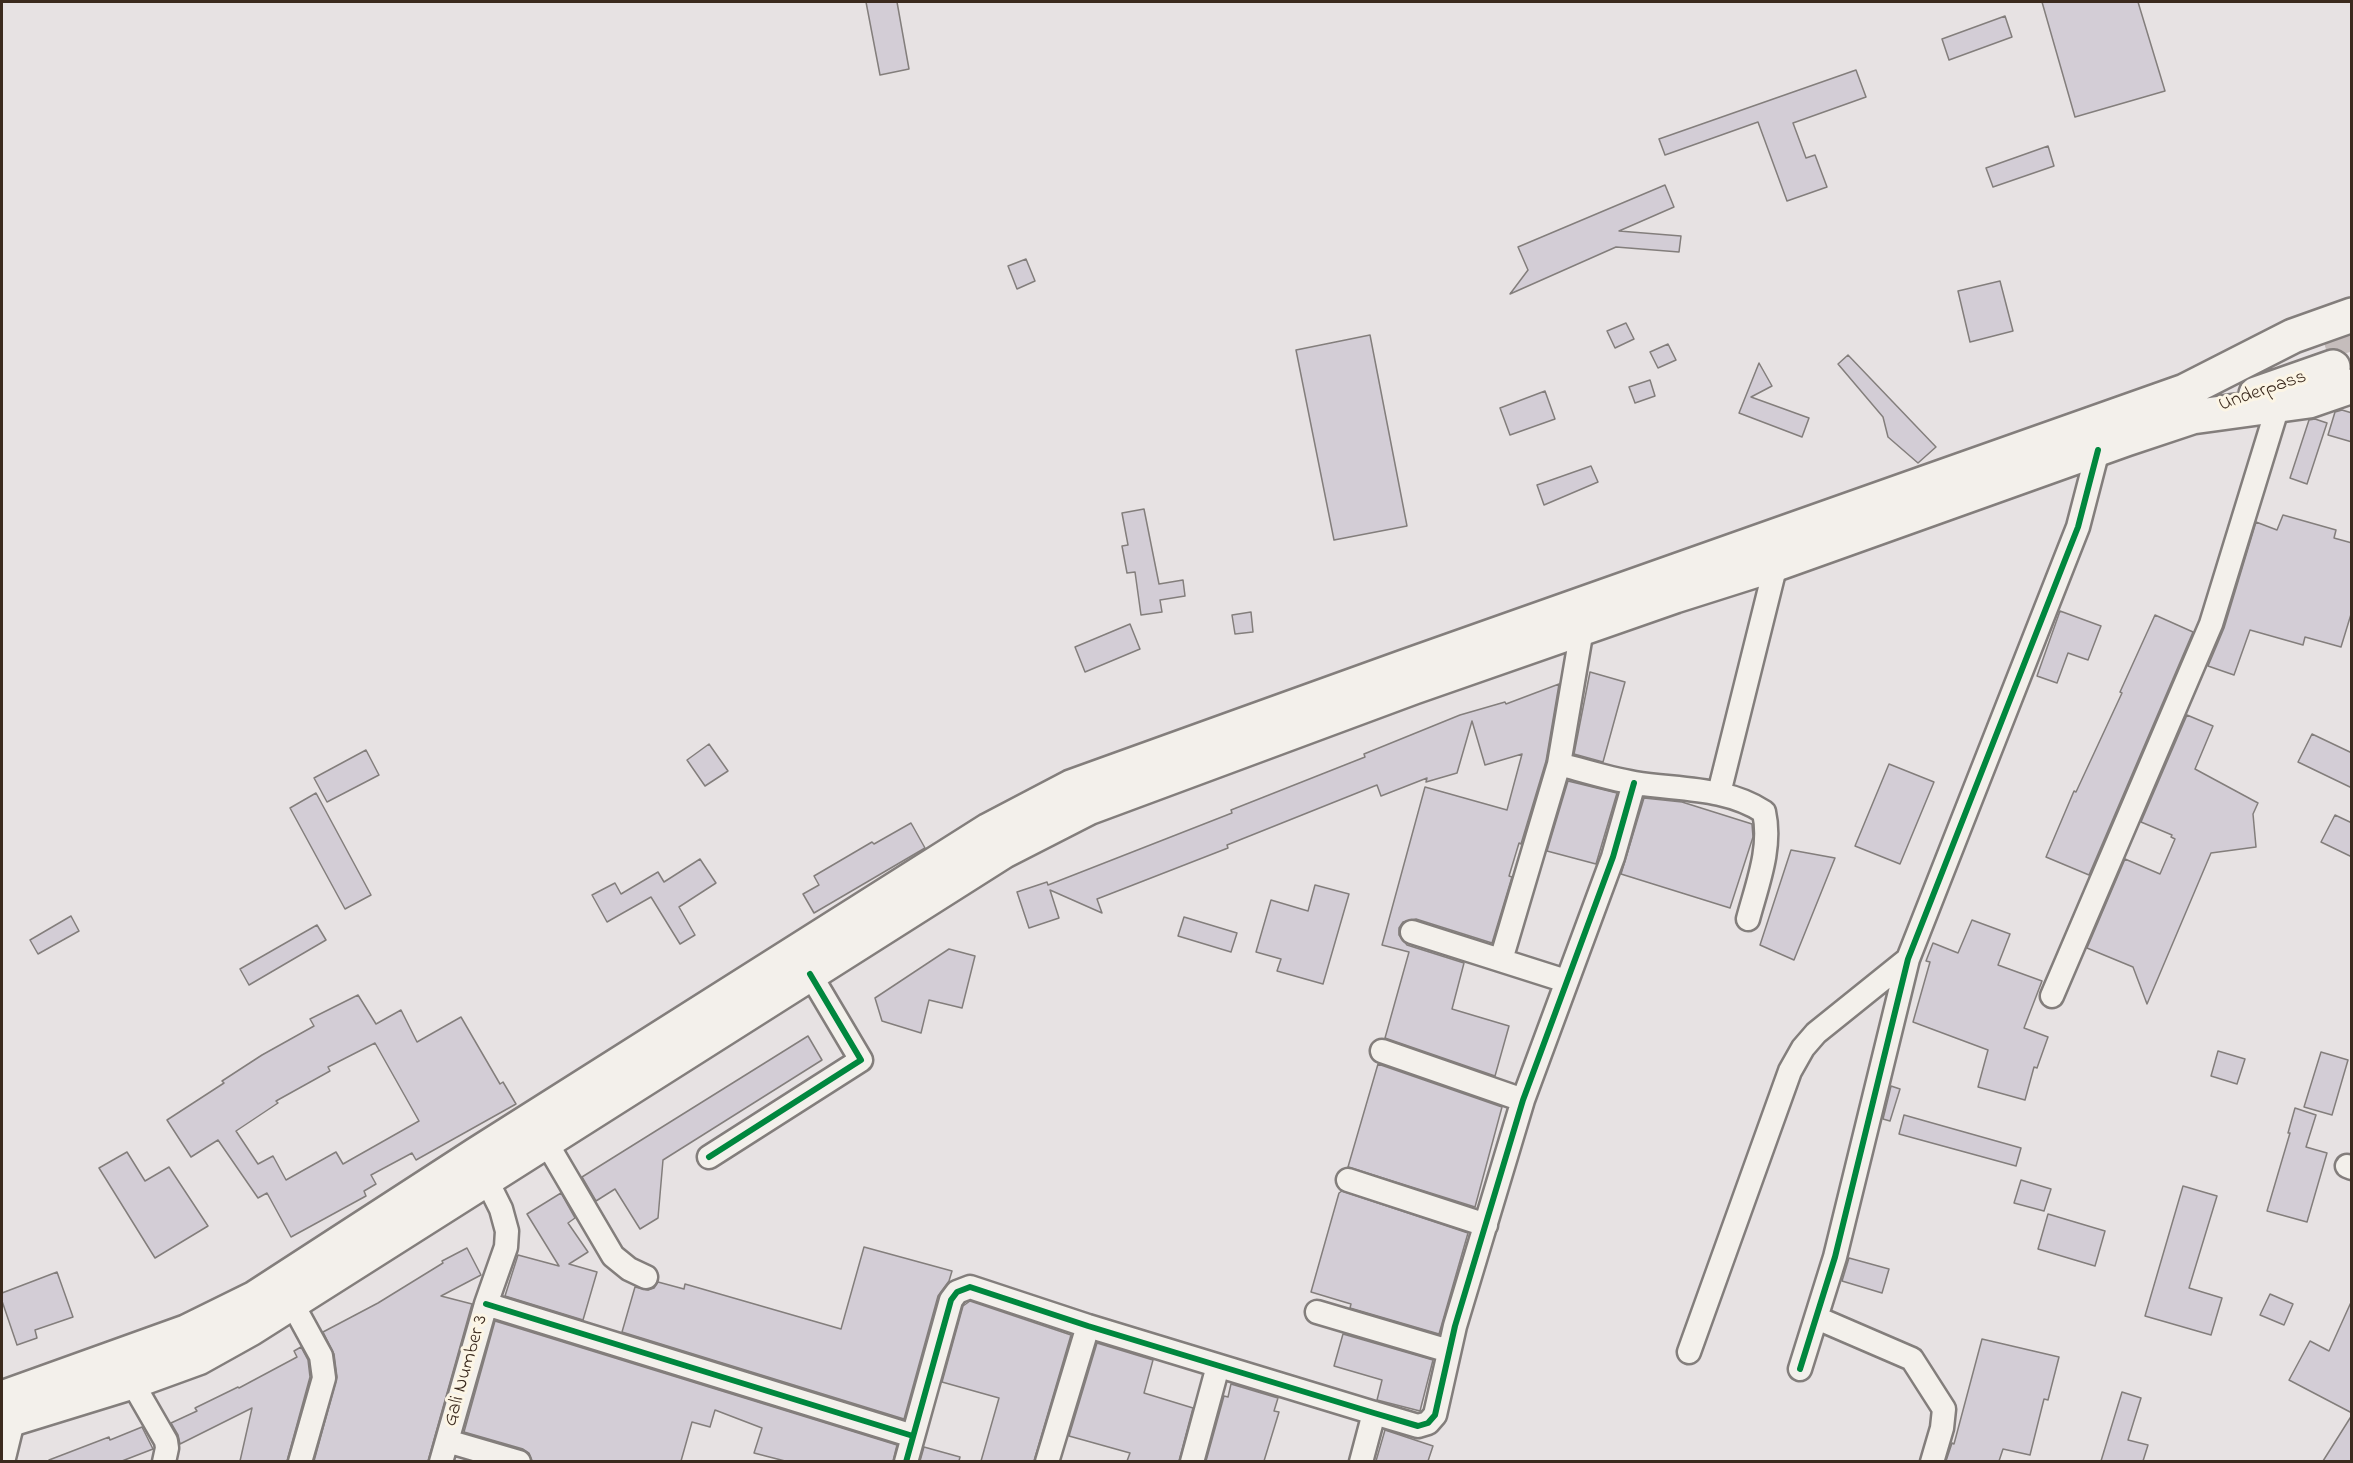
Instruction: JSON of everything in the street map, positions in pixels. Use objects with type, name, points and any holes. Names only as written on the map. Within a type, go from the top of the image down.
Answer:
[{"type":"main road","points":[[6,1412],[132,1382],[198,1358],[292,1303],[1004,851],[1088,808],[1414,687],[1580,617],[1776,564],[2098,450],[2188,404],[2293,336],[2352,315]]},
{"type":"main road","points":[[6,1412],[186,1332],[255,1298],[477,1154],[989,830],[1071,787],[1580,617],[2188,404],[2278,405],[2309,401],[2336,366]]},
{"type":"main road","name":"Underpass","points":[[2188,404],[2336,366]]},
{"type":"street","points":[[2052,996],[2211,624],[2278,405]]},
{"type":"street","points":[[1800,1370],[1836,1257],[1908,960],[2078,527],[2098,450]]},
{"type":"street","points":[[1719,793],[1776,564]]},
{"type":"street","points":[[1501,960],[1560,764],[1580,617]]},
{"type":"street","points":[[1560,764],[1634,783],[1719,793],[1749,802],[1764,812],[1768,829],[1766,848],[1748,920]]},
{"type":"street","points":[[906,1461],[951,1300],[957,1292],[970,1287],[1088,1326],[1374,1413],[1418,1426],[1428,1423],[1435,1415],[1449,1351],[1523,1100],[1566,981],[1592,918],[1613,857],[1634,783]]},
{"type":"street","points":[[1412,932],[1566,981]]},
{"type":"street","points":[[1689,1352],[1790,1071],[1803,1048],[1816,1033],[1908,960]]},
{"type":"street","points":[[709,1157],[861,1060],[810,974]]},
{"type":"street","points":[[1382,1051],[1523,1100]]},
{"type":"street","points":[[546,1142],[613,1256],[629,1269],[646,1277]]},
{"type":"street","name":"Gali Number 3","points":[[444,1451],[486,1304],[506,1247],[507,1231],[501,1209],[486,1179]]},
{"type":"street","points":[[1348,1180],[1486,1226]]},
{"type":"street","points":[[292,1303],[321,1356],[324,1378],[300,1461]]},
{"type":"street","points":[[486,1304],[913,1436]]},
{"type":"street","points":[[1317,1312],[1449,1351]]},
{"type":"street","points":[[1817,1318],[1912,1359],[1944,1408],[1942,1428],[1932,1461]]},
{"type":"street","points":[[1047,1461],[1088,1326]]},
{"type":"street","points":[[1192,1461],[1218,1366]]},
{"type":"street","points":[[132,1382],[166,1441],[164,1461]]},
{"type":"street","points":[[3,1461],[6,1412]]},
{"type":"street","points":[[1361,1461],[1374,1413]]},
{"type":"street","points":[[444,1451],[519,1461]]},
{"type":"building","points":[[866,2],[897,2],[909,69],[880,75]]},
{"type":"building","points":[[2042,2],[2138,2],[2165,91],[2075,117]]},
{"type":"building","points":[[2005,16],[2012,37],[1949,60],[1942,39]]},
{"type":"building","points":[[1856,70],[1866,97],[1793,123],[1806,158],[1815,155],[1827,187],[1787,201],[1758,122],[1665,155],[1659,139]]},
{"type":"building","points":[[2048,146],[2054,166],[1993,187],[1986,168]]},
{"type":"building","points":[[1665,185],[1674,207],[1619,231],[1681,236],[1679,252],[1616,247],[1510,294],[1528,270],[1518,247]]},
{"type":"building","points":[[1026,259],[1035,281],[1017,289],[1008,266]]},
{"type":"building","points":[[2000,281],[2013,331],[1970,342],[1958,291]]},
{"type":"building","points":[[1626,323],[1634,339],[1615,348],[1607,331]]},
{"type":"building","points":[[1370,335],[1407,526],[1334,540],[1296,350]]},
{"type":"building","points":[[1668,344],[1676,360],[1658,368],[1650,352]]},
{"type":"building","points":[[1848,355],[1936,447],[1918,463],[1888,437],[1883,417],[1838,364]]},
{"type":"building","points":[[1759,363],[1772,386],[1751,397],[1809,418],[1802,437],[1739,413]]},
{"type":"building","points":[[1650,380],[1655,396],[1635,403],[1629,387]]},
{"type":"building","points":[[1545,391],[1555,419],[1510,435],[1500,408]]},
{"type":"building","points":[[2342,410],[2352,413],[2352,442],[2328,435],[2335,412]]},
{"type":"building","points":[[2315,419],[2327,423],[2307,484],[2290,478],[2309,420]]},
{"type":"building","points":[[1591,466],[1598,482],[1544,505],[1537,485]]},
{"type":"building","points":[[1144,509],[1159,584],[1183,580],[1185,596],[1160,600],[1162,612],[1141,615],[1135,572],[1127,573],[1122,546],[1128,545],[1122,513]]},
{"type":"building","points":[[2283,515],[2336,530],[2334,538],[2352,543],[2352,611],[2341,647],[2305,637],[2303,645],[2250,630],[2234,675],[2208,666],[2224,628],[2256,522],[2277,530]]},
{"type":"building","points":[[2060,611],[2101,626],[2088,660],[2068,653],[2057,683],[2037,676]]},
{"type":"building","points":[[1251,612],[1253,632],[1235,634],[1232,615]]},
{"type":"building","points":[[2155,615],[2193,632],[2089,875],[2046,857],[2074,791],[2076,792],[2122,693],[2120,692]]},
{"type":"building","points":[[1130,624],[1140,649],[1085,672],[1075,647]]},
{"type":"building","points":[[1590,672],[1625,682],[1603,762],[1574,754]]},
{"type":"building","points":[[1559,684],[1546,761],[1509,876],[1512,877],[1492,943],[1416,919],[1403,922],[1399,928],[1399,935],[1407,945],[1464,963],[1452,1009],[1509,1026],[1495,1076],[1385,1038],[1409,952],[1382,945],[1425,787],[1507,810],[1522,754],[1485,765],[1472,721],[1457,773],[1426,782],[1427,778],[1381,796],[1377,785],[1227,845],[1228,848],[1097,899],[1102,913],[1050,890],[1059,918],[1029,928],[1017,892],[1047,882],[1048,885],[1232,813],[1231,810],[1365,757],[1364,754],[1460,715],[1505,702],[1506,704]]},
{"type":"building","points":[[2187,715],[2213,726],[2195,769],[2258,803],[2253,814],[2256,847],[2211,853],[2147,1004],[2133,967],[2087,948],[2125,859],[2160,874],[2175,839],[2171,837],[2172,835],[2141,822]]},
{"type":"building","points":[[2312,734],[2352,753],[2352,788],[2298,762]]},
{"type":"building","points":[[709,744],[728,771],[705,786],[687,760]]},
{"type":"building","points":[[366,750],[379,775],[327,802],[314,778]]},
{"type":"building","points":[[1889,764],[1934,782],[1900,864],[1855,846]]},
{"type":"building","points":[[1568,781],[1617,793],[1596,864],[1547,851]]},
{"type":"building","points":[[316,793],[371,895],[345,909],[290,808]]},
{"type":"building","points":[[1644,798],[1682,802],[1752,824],[1753,837],[1730,908],[1621,874]]},
{"type":"building","points":[[2335,815],[2352,823],[2352,857],[2321,842]]},
{"type":"building","points":[[911,823],[925,848],[814,913],[803,894],[819,885],[814,876],[872,842],[874,844]]},
{"type":"building","points":[[1791,850],[1835,858],[1794,960],[1760,945]]},
{"type":"building","points":[[700,859],[716,883],[679,907],[695,935],[680,944],[651,897],[607,922],[592,895],[615,883],[621,894],[658,872],[664,882]]},
{"type":"building","points":[[1315,885],[1349,894],[1323,984],[1277,971],[1281,959],[1256,952],[1271,900],[1308,911]]},
{"type":"building","points":[[71,916],[79,931],[38,954],[30,940]]},
{"type":"building","points":[[1184,917],[1237,933],[1231,952],[1178,936]]},
{"type":"building","points":[[1972,920],[2010,934],[1998,965],[2042,981],[2024,1028],[2048,1037],[2037,1068],[2034,1067],[2025,1100],[1978,1087],[1988,1050],[1913,1022],[1930,962],[1926,961],[1933,943],[1958,953]]},
{"type":"building","points":[[317,925],[326,940],[249,985],[240,969]]},
{"type":"building","points":[[949,949],[975,956],[962,1008],[929,1000],[921,1033],[882,1021],[875,998]]},
{"type":"building","points":[[358,995],[376,1024],[401,1010],[417,1042],[461,1017],[500,1084],[503,1082],[516,1104],[416,1160],[412,1153],[371,1175],[376,1184],[364,1191],[366,1196],[291,1237],[267,1193],[258,1198],[218,1140],[191,1157],[167,1120],[262,1055],[314,1026],[310,1019]],"holes":[[[375,1043],[419,1121],[343,1164],[336,1152],[286,1180],[273,1156],[258,1164],[236,1131],[278,1103],[276,1101],[330,1071],[328,1067]]]},
{"type":"building","points":[[808,1036],[822,1060],[663,1160],[658,1218],[640,1229],[615,1189],[596,1201],[582,1177]]},
{"type":"building","points":[[2218,1051],[2245,1059],[2237,1084],[2211,1076]]},
{"type":"building","points":[[2321,1052],[2348,1060],[2332,1115],[2304,1107]]},
{"type":"building","points":[[1378,1064],[1502,1107],[1475,1207],[1348,1167]]},
{"type":"building","points":[[1891,1086],[1900,1089],[1890,1121],[1883,1119]]},
{"type":"building","points":[[2295,1108],[2316,1115],[2306,1147],[2327,1153],[2307,1222],[2267,1211]]},
{"type":"building","points":[[1904,1115],[2021,1148],[2016,1166],[1899,1134]]},
{"type":"building","points":[[127,1152],[145,1181],[169,1167],[208,1226],[155,1258],[99,1168]]},
{"type":"building","points":[[2021,1180],[2051,1189],[2044,1211],[2014,1203]]},
{"type":"building","points":[[2183,1186],[2217,1196],[2189,1288],[2222,1298],[2211,1335],[2145,1316]]},
{"type":"building","points":[[1342,1191],[1468,1233],[1439,1334],[1350,1308],[1351,1304],[1311,1292],[1339,1193]]},
{"type":"building","points":[[561,1193],[575,1218],[568,1223],[588,1252],[569,1264],[597,1272],[583,1320],[505,1296],[518,1255],[559,1266],[527,1214]]},
{"type":"building","points":[[2048,1214],[2105,1231],[2095,1266],[2038,1249]]},
{"type":"building","points":[[864,1247],[952,1271],[949,1281],[938,1296],[904,1419],[622,1332],[635,1287],[648,1290],[654,1288],[658,1282],[684,1289],[685,1284],[841,1329]]},
{"type":"building","points":[[467,1248],[481,1275],[441,1296],[472,1304],[428,1461],[314,1461],[337,1377],[334,1354],[323,1332],[378,1303],[443,1263],[442,1261]]},
{"type":"building","points":[[1849,1258],[1889,1269],[1882,1293],[1842,1281]]},
{"type":"building","points":[[57,1272],[73,1317],[35,1330],[37,1338],[17,1345],[2,1301],[2,1293]]},
{"type":"building","points":[[2270,1294],[2293,1304],[2284,1325],[2260,1315]]},
{"type":"building","points":[[2352,1300],[2352,1413],[2289,1380],[2310,1341],[2329,1351]]},
{"type":"building","points":[[970,1301],[1071,1335],[1034,1461],[981,1461],[999,1398],[942,1382],[963,1306]]},
{"type":"building","points":[[495,1321],[897,1445],[893,1461],[785,1461],[754,1453],[762,1428],[715,1410],[710,1427],[692,1422],[681,1461],[532,1461],[529,1453],[523,1449],[464,1432]]},
{"type":"building","points":[[1343,1334],[1433,1360],[1420,1411],[1377,1400],[1382,1380],[1334,1366]]},
{"type":"building","points":[[1982,1339],[2059,1357],[2048,1400],[2044,1399],[2030,1455],[2003,1449],[1999,1461],[1946,1461],[1952,1443],[1954,1444]]},
{"type":"building","points":[[1097,1343],[1153,1360],[1144,1393],[1193,1408],[1179,1461],[1127,1461],[1130,1453],[1069,1436]]},
{"type":"building","points":[[301,1347],[308,1360],[310,1377],[287,1461],[240,1461],[252,1408],[180,1444],[171,1423],[197,1411],[195,1408],[297,1357],[294,1351]]},
{"type":"building","points":[[1231,1384],[1278,1398],[1274,1411],[1279,1412],[1264,1461],[1206,1461],[1224,1396],[1228,1397]]},
{"type":"building","points":[[2122,1392],[2141,1398],[2128,1440],[2148,1445],[2143,1461],[2101,1461]]},
{"type":"building","points":[[2352,1415],[2352,1461],[2323,1461]]},
{"type":"building","points":[[142,1427],[153,1449],[122,1461],[49,1461],[109,1437],[110,1440]]},
{"type":"building","points":[[1385,1430],[1433,1446],[1428,1461],[1376,1461]]},
{"type":"building","points":[[924,1447],[960,1457],[959,1461],[920,1461]]},
{"type":"tunnel","points":[[2324,343],[2352,334]]},
{"type":"cycle path","points":[[1800,1369],[1835,1257],[1908,959],[2078,527],[2098,450]]},
{"type":"cycle path","points":[[906,1462],[951,1300],[957,1292],[970,1287],[1088,1326],[1374,1413],[1418,1426],[1428,1423],[1435,1415],[1455,1326],[1523,1100],[1613,857],[1634,783]]},
{"type":"cycle path","points":[[709,1157],[861,1060],[810,974]]},
{"type":"cycle path","points":[[486,1304],[913,1436]]}]
